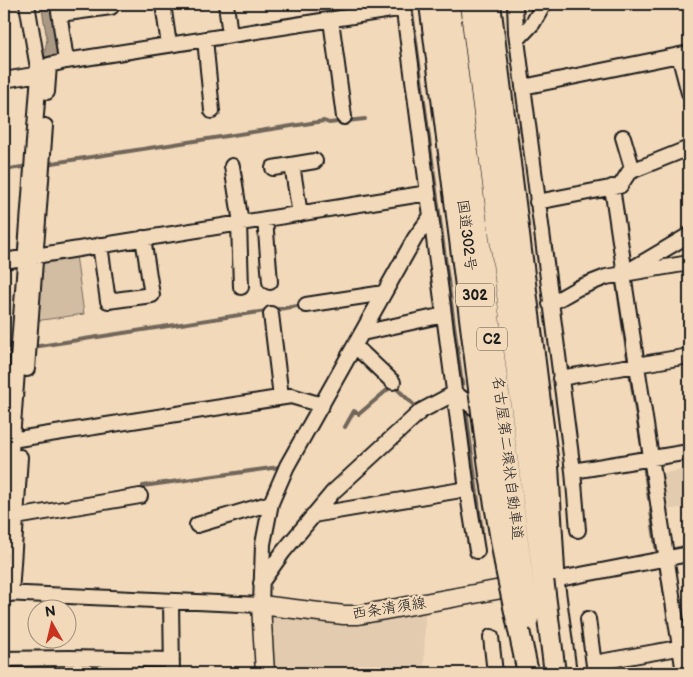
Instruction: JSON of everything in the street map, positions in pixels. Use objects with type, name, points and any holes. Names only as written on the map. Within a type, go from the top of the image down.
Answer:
[{"type":"highway","points":[[430,4],[490,475],[506,569],[527,673]]},
{"type":"highway","name":"国道302号","points":[[438,4],[491,420],[527,673]]},
{"type":"highway","name":"名古屋第二環状自動車道","points":[[449,4],[535,673]]},
{"type":"highway","name":"名古屋第二環状自動車道","points":[[470,4],[555,673]]},
{"type":"highway","name":"302","points":[[480,4],[566,673]]},
{"type":"highway","points":[[490,4],[548,466],[556,625],[562,673]]},
{"type":"main road","name":"西条清須線","points":[[261,605],[358,615],[554,580]]},
{"type":"main road","points":[[261,605],[265,673]]},
{"type":"street","points":[[4,547],[12,439],[31,256],[44,70],[27,4]]},
{"type":"street","points":[[163,4],[169,44]]},
{"type":"street","points":[[226,4],[230,35]]},
{"type":"street","points":[[516,4],[517,40],[522,87],[573,471],[578,530]]},
{"type":"street","points":[[517,40],[533,23],[544,4]]},
{"type":"street","points":[[4,80],[44,70],[66,60],[331,20],[404,6],[467,489],[477,551]]},
{"type":"street","points":[[66,60],[59,9],[111,8]]},
{"type":"street","points":[[331,20],[344,118]]},
{"type":"street","points":[[205,39],[212,111]]},
{"type":"street","points":[[522,87],[684,54],[689,93]]},
{"type":"street","points":[[623,138],[633,171]]},
{"type":"street","points":[[537,202],[620,186],[630,172],[689,148]]},
{"type":"street","points":[[273,168],[315,161]]},
{"type":"street","points":[[292,165],[300,214]]},
{"type":"street","points":[[232,166],[240,223],[242,287]]},
{"type":"street","points":[[612,187],[636,365],[666,558],[685,646],[684,673]]},
{"type":"street","points":[[4,260],[428,193]]},
{"type":"street","points":[[12,439],[16,517],[7,594],[261,605],[260,584],[263,544],[272,503],[287,466],[415,238],[431,216]]},
{"type":"street","points":[[265,219],[270,282]]},
{"type":"street","points":[[623,274],[689,235]]},
{"type":"street","points":[[100,245],[108,302],[152,296],[143,238]]},
{"type":"street","points":[[550,304],[578,288],[606,277],[689,263]]},
{"type":"street","points":[[306,305],[384,293]]},
{"type":"street","points":[[271,314],[281,397]]},
{"type":"street","points":[[362,333],[444,315]]},
{"type":"street","points":[[354,346],[393,382]]},
{"type":"street","points":[[560,378],[689,356]]},
{"type":"street","points":[[531,398],[559,364]]},
{"type":"street","points":[[455,393],[491,420]]},
{"type":"street","points":[[260,584],[283,552],[333,492],[421,411],[455,393]]},
{"type":"street","points":[[12,439],[281,397],[291,396],[322,405]]},
{"type":"street","points":[[573,471],[689,452]]},
{"type":"street","points":[[313,515],[467,489]]},
{"type":"street","points":[[16,517],[140,496]]},
{"type":"street","points":[[197,525],[272,503]]},
{"type":"street","points":[[554,580],[689,554]]},
{"type":"street","points":[[4,659],[69,658],[172,667],[170,601]]},
{"type":"street","points":[[588,619],[594,668],[685,646]]},
{"type":"street","points":[[491,637],[495,673]]},
{"type":"shaded area","points":[[41,4],[53,4],[59,38],[56,55],[44,57],[47,39]]},
{"type":"shaded area","points":[[76,255],[84,314],[35,321],[40,260]]},
{"type":"shaded area","points":[[689,469],[689,507],[663,510],[658,474]]},
{"type":"shaded area","points":[[425,612],[424,673],[273,673],[269,615],[274,614],[346,626]]},
{"type":"waterway","points":[[411,4],[462,384]]},
{"type":"waterway","points":[[46,164],[324,121],[329,123],[365,119]]},
{"type":"waterway","points":[[4,170],[28,166]]},
{"type":"waterway","points":[[617,283],[628,358]]},
{"type":"waterway","points":[[33,347],[304,305]]},
{"type":"waterway","points":[[4,352],[15,350]]},
{"type":"waterway","points":[[630,373],[643,453]]},
{"type":"waterway","points":[[345,427],[354,411],[359,414],[393,385],[418,409]]},
{"type":"waterway","points":[[466,410],[482,532]]},
{"type":"waterway","points":[[644,465],[649,499]]},
{"type":"waterway","points":[[144,495],[143,486],[279,467]]},
{"type":"waterway","points":[[651,511],[657,553]]},
{"type":"waterway","points":[[675,549],[689,546]]},
{"type":"waterway","points":[[661,570],[668,614]]},
{"type":"waterway","points":[[4,614],[5,601]]}]
